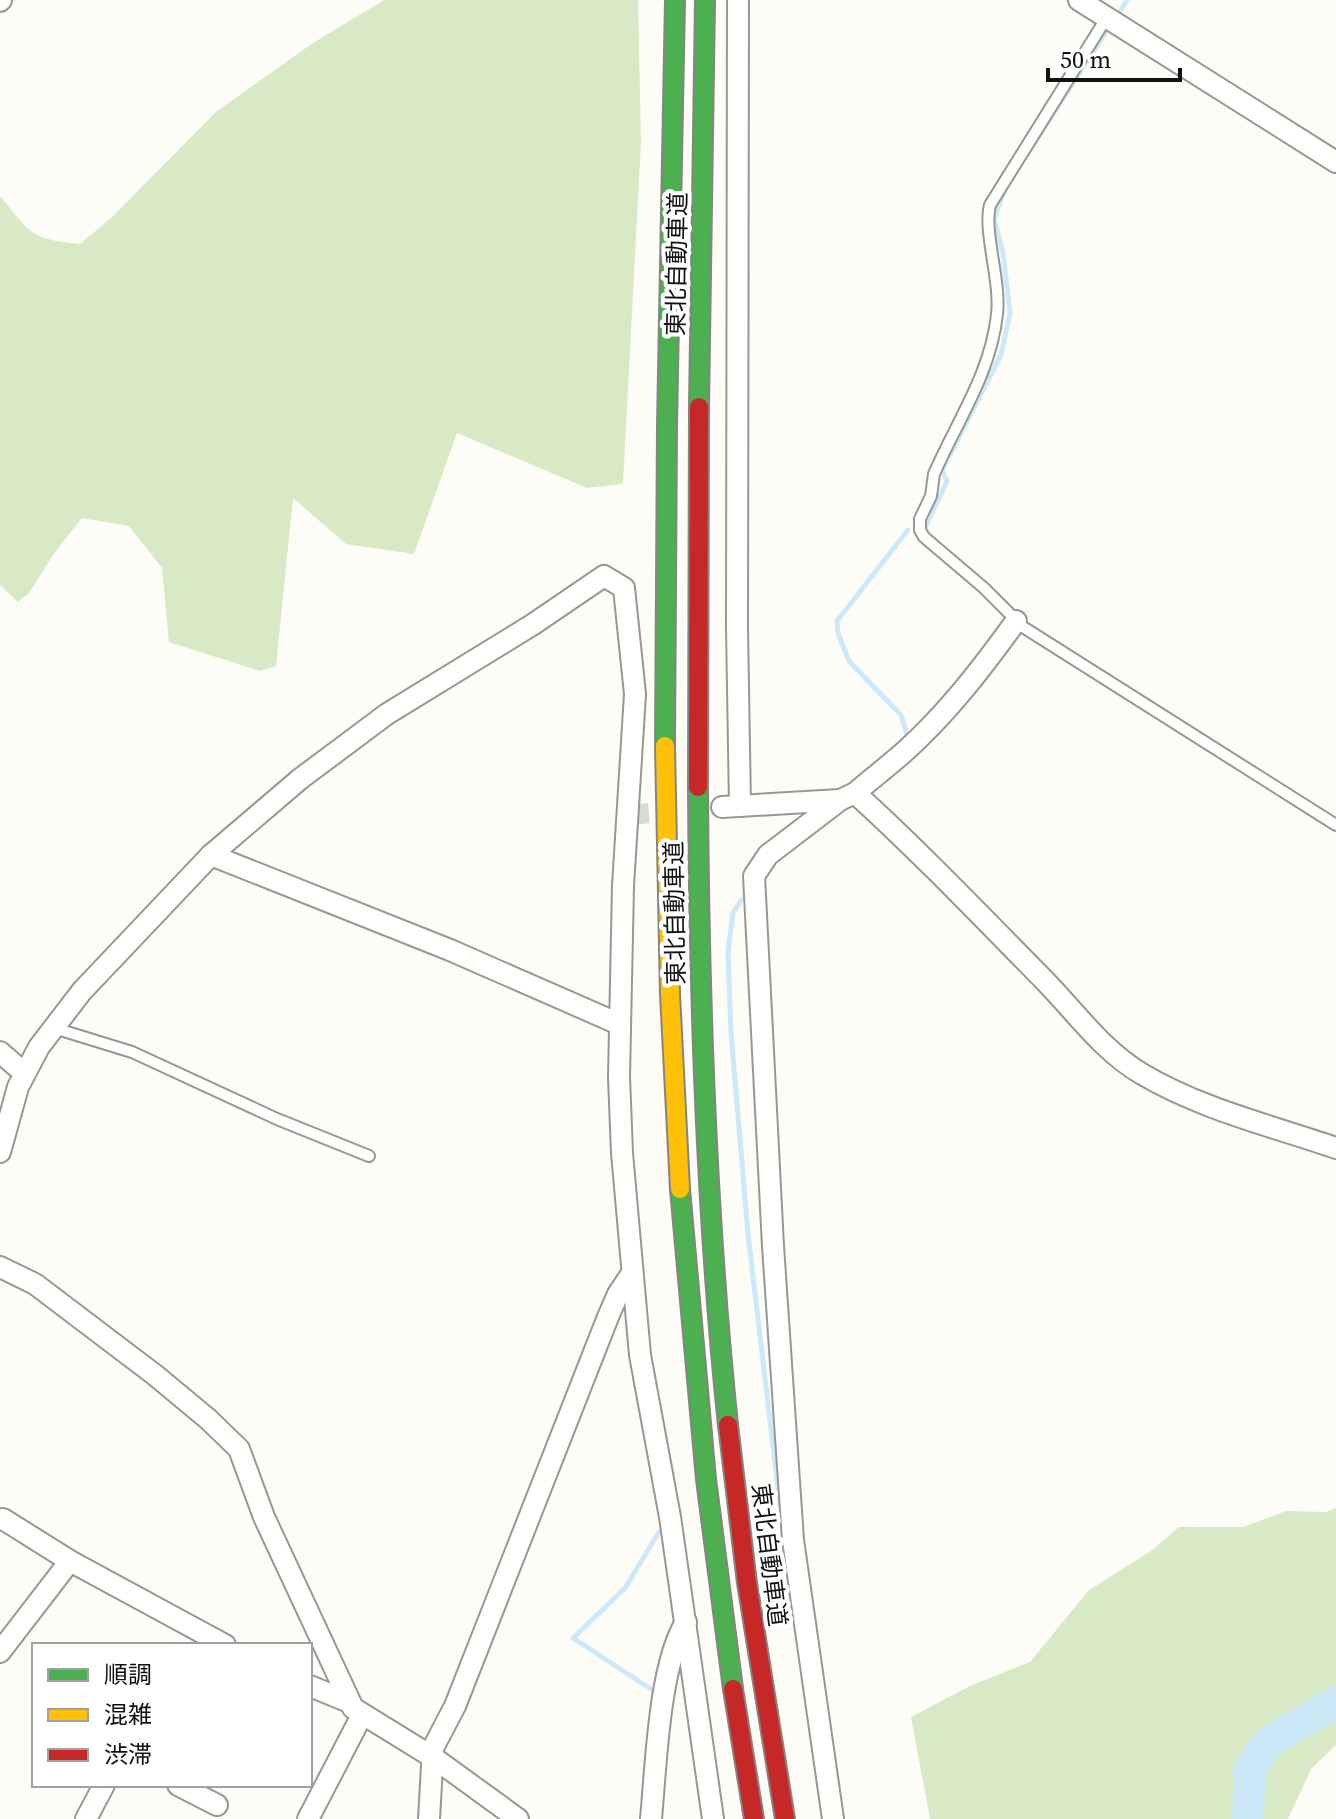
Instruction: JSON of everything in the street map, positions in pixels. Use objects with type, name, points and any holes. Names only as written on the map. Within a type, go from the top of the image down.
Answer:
[{"type":"highway","name":"東北自動車道","points":[[675,0],[666,647],[668,909],[676,1134],[698,1427],[732,1689],[754,1819]]},
{"type":"highway","name":"東北自動車道","points":[[705,0],[696,637],[698,909],[706,1132],[728,1428],[760,1672],[785,1819]]},
{"type":"street","points":[[738,0],[737,628],[731,806],[855,798],[913,846],[1093,1034],[1126,1063],[1144,1076],[1220,1109],[1336,1148]]},
{"type":"street","points":[[1079,0],[1114,16],[1336,162]]},
{"type":"street","points":[[0,1152],[24,1073],[54,1028],[82,991],[211,855],[300,779],[387,714],[532,625],[604,576],[624,588],[635,694],[623,886],[619,1024],[622,1153],[640,1355],[686,1622],[713,1819]]},
{"type":"street","points":[[833,1819],[793,1540],[773,1246],[754,876],[768,855],[855,798],[920,737],[971,681],[1016,621]]},
{"type":"street","points":[[211,855],[450,950],[619,1024]]},
{"type":"street","points":[[0,1052],[24,1073]]},
{"type":"street","points":[[0,1267],[35,1284],[155,1375],[239,1449],[264,1517],[355,1709],[308,1819]]},
{"type":"street","points":[[429,1819],[434,1743],[455,1706],[608,1317],[632,1273]]},
{"type":"street","points":[[1,1517],[70,1561],[221,1643]]},
{"type":"street","points":[[0,1652],[70,1561]]},
{"type":"street","points":[[651,1819],[674,1640],[686,1622]]},
{"type":"street","points":[[181,1643],[190,1626]]},
{"type":"street","points":[[312,1687],[355,1709],[434,1758],[518,1819]]},
{"type":"street","points":[[86,1819],[103,1787]]},
{"type":"street","points":[[182,1787],[217,1805]]},
{"type":"lane","points":[[1114,16],[990,205],[987,218],[998,292],[992,341],[976,390],[936,470],[931,496],[920,519],[920,530],[926,541],[984,588],[1016,621],[1336,825]]},
{"type":"lane","points":[[54,1028],[132,1052],[277,1119],[369,1156]]},
{"type":"green space","points":[[384,0],[638,0],[641,142],[623,484],[587,488],[457,433],[414,554],[346,544],[293,498],[276,666],[260,671],[169,642],[162,568],[129,526],[82,518],[55,552],[29,593],[18,602],[0,585],[0,196],[32,232],[50,240],[80,244],[112,217],[217,111],[313,43]]},
{"type":"green space","points":[[1336,1508],[1336,1745],[1311,1769],[1288,1819],[930,1819],[911,1717],[970,1686],[1030,1662],[1089,1590],[1151,1551],[1179,1527],[1243,1527],[1286,1511],[1326,1512]]},
{"type":"waterway","points":[[1117,16],[1127,0]]},
{"type":"waterway","points":[[1030,150],[1111,24]]},
{"type":"waterway","points":[[925,528],[947,481],[942,470],[1001,355],[1010,313],[1003,253],[994,219],[1005,189]]},
{"type":"waterway","points":[[908,530],[837,621],[838,633],[849,661],[901,715],[909,741]]},
{"type":"waterway","points":[[741,900],[733,913],[728,952],[731,1033],[748,1234],[780,1505]]},
{"type":"waterway","points":[[654,1696],[654,1691],[573,1638],[625,1588],[659,1532]]},
{"type":"waterway","points":[[1248,1819],[1250,1769],[1267,1743],[1336,1702]]},
{"type":"tunnel","points":[[629,815],[674,811]]},
{"type":"traffic: fast","points":[[665,746],[675,0]]},
{"type":"traffic: fast","points":[[699,407],[705,0]]},
{"type":"traffic: fast","points":[[698,787],[705,1107],[714,1266],[728,1425]]},
{"type":"traffic: fast","points":[[680,1189],[706,1479],[733,1689]]},
{"type":"traffic: slow","points":[[665,746],[670,994],[680,1189]]},
{"type":"traffic: jam","points":[[698,787],[699,407]]},
{"type":"traffic: jam","points":[[728,1425],[747,1583],[785,1819]]},
{"type":"traffic: jam","points":[[733,1689],[754,1819]]}]
